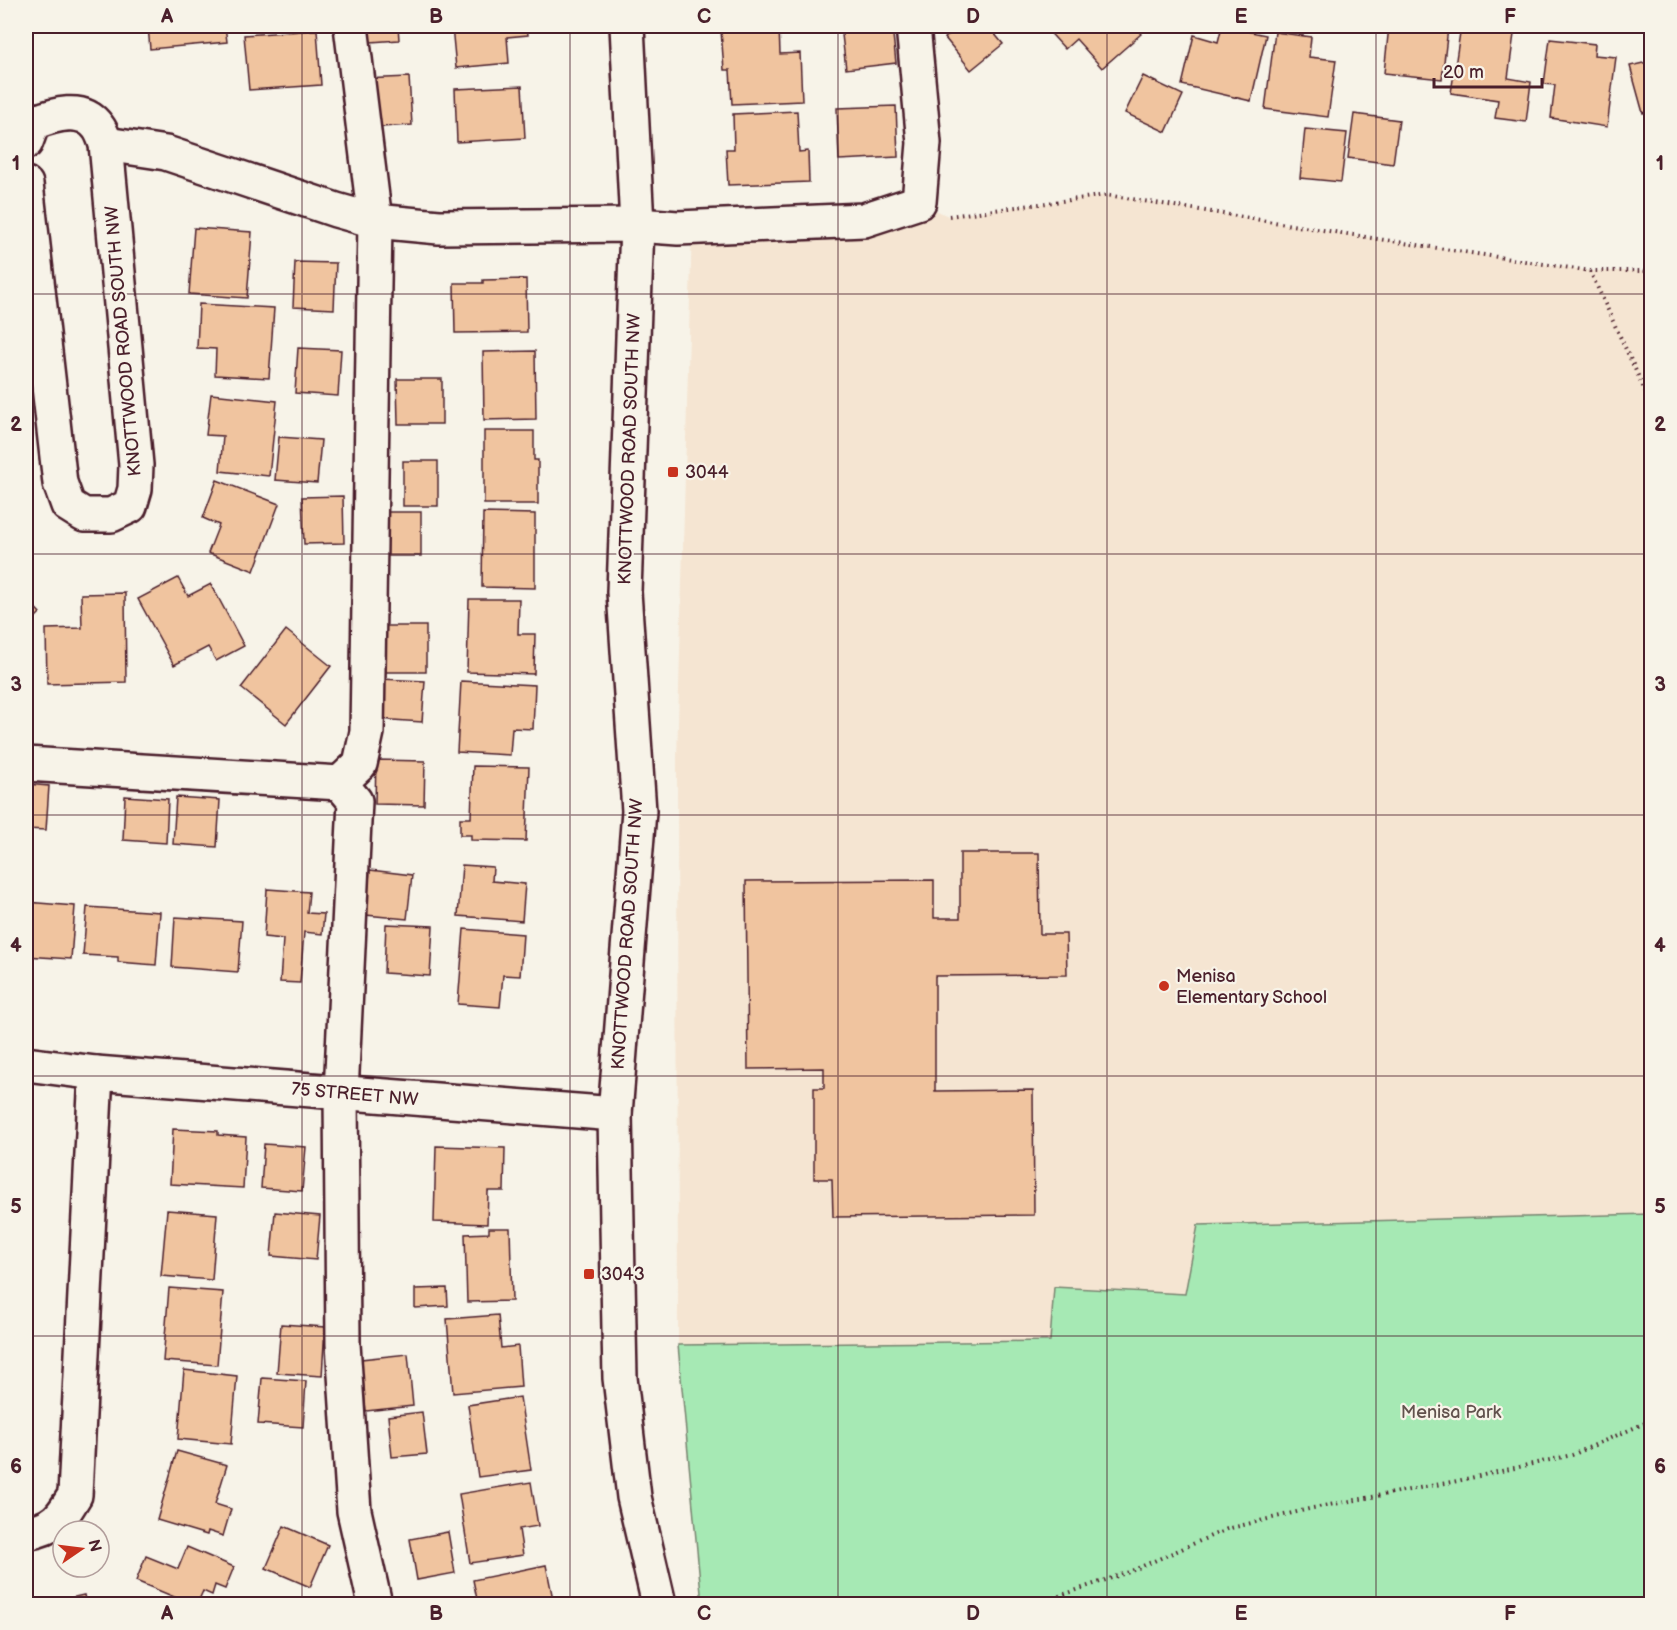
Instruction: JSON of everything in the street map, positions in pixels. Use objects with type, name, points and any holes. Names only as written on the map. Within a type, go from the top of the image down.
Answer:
[{"type":"street","points":[[340,783],[360,764],[367,732],[375,221],[351,26]]},
{"type":"street","name":"KNOTTWOOD ROAD SOUTH NW","points":[[627,26],[637,225],[624,592],[639,811],[615,1114],[620,1378],[634,1497],[659,1605]]},
{"type":"street","points":[[106,144],[166,153],[375,221],[439,227],[637,225],[678,228],[864,220],[919,202],[924,143],[913,26]]},
{"type":"street","name":"KNOTTWOOD ROAD SOUTH NW","points":[[26,142],[33,123],[54,114],[82,114],[98,126],[106,144],[136,465],[135,489],[130,506],[111,515],[84,515],[68,505],[60,483],[26,184]]},
{"type":"street","points":[[26,764],[340,783],[355,801],[341,1093],[343,1344],[354,1512],[375,1605]]},
{"type":"street","name":"75 STREET NW","points":[[26,1064],[96,1073],[615,1114]]},
{"type":"street","points":[[26,1533],[60,1520],[75,1495],[96,1073]]},
{"type":"path","points":[[919,202],[947,216],[1107,195],[1590,271],[1652,271]]},
{"type":"path","points":[[1590,271],[1652,406]]},
{"type":"path","points":[[1036,1605],[1129,1572],[1227,1529],[1313,1508],[1457,1481],[1572,1455],[1652,1420]]},
{"type":"shaded area","name":"Menisa Elementary School","points":[[1107,195],[1590,271],[1651,271],[1651,1214],[1198,1225],[1186,1294],[1054,1287],[1051,1341],[678,1345],[677,759],[692,227],[919,202],[948,216]]},
{"type":"green space","name":"Menisa Park","points":[[1651,1214],[1651,1604],[702,1604],[678,1345],[1050,1341],[1054,1287],[1185,1294],[1198,1225]]},
{"type":"building","points":[[148,26],[225,26],[227,42],[150,49]]},
{"type":"building","points":[[355,26],[398,26],[399,40],[356,43]]},
{"type":"building","points":[[452,26],[527,26],[528,35],[507,37],[509,63],[456,68]]},
{"type":"building","points":[[841,26],[892,26],[896,63],[846,69]]},
{"type":"building","points":[[960,26],[988,26],[1003,44],[971,70],[945,38]]},
{"type":"building","points":[[1044,26],[1134,26],[1141,34],[1102,68],[1076,39],[1065,49]]},
{"type":"building","points":[[1222,26],[1266,35],[1251,101],[1182,85],[1194,35],[1218,42]]},
{"type":"building","points":[[1389,26],[1448,28],[1442,79],[1384,73]]},
{"type":"building","points":[[1461,26],[1515,27],[1508,78],[1531,82],[1526,122],[1495,118],[1498,100],[1451,93]]},
{"type":"building","points":[[779,27],[780,54],[800,53],[802,101],[732,104],[730,70],[724,70],[721,30]]},
{"type":"building","points":[[317,30],[321,85],[249,90],[244,35]]},
{"type":"building","points":[[1275,32],[1311,37],[1309,57],[1336,60],[1328,117],[1265,109]]},
{"type":"building","points":[[1550,39],[1595,44],[1594,55],[1616,57],[1607,127],[1551,118],[1555,85],[1544,84]]},
{"type":"building","points":[[1652,61],[1652,114],[1651,111],[1643,113],[1630,66]]},
{"type":"building","points":[[1143,76],[1183,95],[1166,132],[1125,113]]},
{"type":"building","points":[[409,77],[412,125],[366,128],[363,79]]},
{"type":"building","points":[[522,86],[525,138],[457,142],[455,89]]},
{"type":"building","points":[[896,106],[898,157],[839,160],[837,108]]},
{"type":"building","points":[[797,111],[799,152],[808,151],[809,182],[728,185],[726,149],[734,149],[733,114]]},
{"type":"building","points":[[1354,114],[1399,120],[1393,164],[1348,158]]},
{"type":"building","points":[[1305,129],[1347,133],[1341,182],[1300,178]]},
{"type":"building","points":[[194,228],[252,232],[247,298],[189,294]]},
{"type":"building","points":[[295,262],[336,263],[334,309],[293,307]]},
{"type":"building","points":[[526,279],[527,332],[455,333],[454,283]]},
{"type":"building","points":[[199,304],[274,308],[269,378],[215,375],[216,349],[197,348]]},
{"type":"building","points":[[298,348],[341,350],[338,396],[295,393]]},
{"type":"building","points":[[535,351],[536,419],[484,420],[483,352]]},
{"type":"building","points":[[397,379],[442,379],[442,424],[398,424]]},
{"type":"building","points":[[211,394],[277,401],[269,476],[220,471],[223,436],[206,435]]},
{"type":"building","points":[[484,431],[534,431],[534,460],[538,460],[538,504],[484,504]]},
{"type":"building","points":[[279,437],[321,440],[317,483],[275,480]]},
{"type":"building","points":[[403,461],[438,461],[438,506],[403,506]]},
{"type":"building","points":[[217,480],[279,504],[254,571],[208,553],[219,525],[203,518]]},
{"type":"building","points":[[343,496],[344,543],[304,544],[302,497]]},
{"type":"building","points":[[378,512],[421,512],[421,556],[379,556]]},
{"type":"building","points":[[483,513],[535,514],[535,588],[482,587]]},
{"type":"building","points":[[178,578],[188,596],[211,584],[244,646],[216,661],[208,647],[174,665],[138,599]]},
{"type":"building","points":[[125,593],[126,682],[47,684],[46,629],[82,628],[81,594]]},
{"type":"building","points":[[26,598],[40,613],[26,627]]},
{"type":"building","points":[[469,599],[519,599],[518,634],[535,634],[534,674],[467,672]]},
{"type":"building","points":[[381,626],[426,626],[426,672],[381,672]]},
{"type":"building","points":[[286,630],[331,666],[286,724],[241,688]]},
{"type":"building","points":[[380,679],[425,681],[422,722],[378,719]]},
{"type":"building","points":[[461,681],[535,685],[533,729],[512,728],[510,755],[457,752]]},
{"type":"building","points":[[376,760],[425,761],[424,805],[375,804]]},
{"type":"building","points":[[473,766],[529,767],[526,841],[471,840],[471,835],[460,835],[460,818],[471,818]]},
{"type":"building","points":[[26,784],[49,786],[46,830],[26,829]]},
{"type":"building","points":[[125,796],[168,799],[166,843],[123,840]]},
{"type":"building","points":[[176,797],[220,800],[217,847],[173,844]]},
{"type":"building","points":[[960,853],[1039,853],[1040,934],[1066,934],[1067,975],[935,976],[935,1091],[1033,1090],[1034,1215],[833,1217],[832,1179],[814,1179],[814,1088],[824,1088],[824,1068],[748,1069],[746,881],[934,880],[934,918],[960,918]]},
{"type":"building","points":[[462,865],[493,867],[492,881],[525,884],[522,921],[458,916]]},
{"type":"building","points":[[370,870],[412,875],[407,919],[366,915]]},
{"type":"building","points":[[267,889],[309,892],[307,913],[324,914],[322,934],[304,932],[300,983],[280,982],[283,939],[264,937]]},
{"type":"building","points":[[26,902],[75,906],[71,959],[26,956]]},
{"type":"building","points":[[87,907],[160,912],[156,965],[118,962],[118,957],[83,955]]},
{"type":"building","points":[[175,917],[242,921],[238,972],[172,967]]},
{"type":"building","points":[[386,924],[433,926],[430,976],[384,973]]},
{"type":"building","points":[[464,929],[523,934],[520,976],[503,975],[500,1007],[458,1004]]},
{"type":"building","points":[[173,1129],[218,1131],[218,1135],[246,1137],[243,1188],[170,1184]]},
{"type":"building","points":[[264,1144],[306,1147],[302,1191],[261,1188]]},
{"type":"building","points":[[436,1146],[505,1148],[504,1191],[488,1191],[487,1224],[434,1222]]},
{"type":"building","points":[[167,1210],[217,1214],[212,1280],[161,1276]]},
{"type":"building","points":[[275,1212],[320,1216],[316,1260],[271,1256]]},
{"type":"building","points":[[489,1228],[510,1228],[512,1301],[467,1302],[465,1234],[489,1233]]},
{"type":"building","points":[[169,1288],[223,1292],[217,1365],[163,1361]]},
{"type":"building","points":[[447,1288],[448,1306],[415,1308],[415,1289]]},
{"type":"building","points":[[498,1315],[501,1348],[518,1346],[521,1387],[453,1393],[447,1319]]},
{"type":"building","points":[[281,1324],[325,1327],[322,1376],[277,1373]]},
{"type":"building","points":[[408,1354],[413,1406],[366,1411],[361,1359]]},
{"type":"building","points":[[184,1370],[237,1376],[231,1444],[178,1439]]},
{"type":"building","points":[[262,1378],[306,1381],[303,1427],[258,1424]]},
{"type":"building","points":[[520,1397],[531,1470],[478,1477],[468,1405]]},
{"type":"building","points":[[422,1412],[427,1454],[392,1457],[388,1416]]},
{"type":"building","points":[[177,1451],[227,1465],[215,1504],[231,1509],[223,1536],[208,1531],[207,1535],[157,1520]]},
{"type":"building","points":[[531,1482],[538,1526],[519,1529],[523,1555],[470,1563],[459,1494]]},
{"type":"building","points":[[284,1526],[328,1545],[310,1587],[266,1568]]},
{"type":"building","points":[[448,1532],[455,1573],[417,1580],[410,1539]]},
{"type":"building","points":[[187,1547],[234,1567],[225,1589],[215,1585],[212,1595],[203,1591],[197,1604],[191,1604],[136,1581],[146,1556],[178,1569]]},
{"type":"building","points":[[546,1565],[554,1604],[478,1604],[473,1580]]},
{"type":"building","points":[[84,1595],[86,1604],[44,1604]]},
{"type":"place","name":"3044","points":[[673,472]]},
{"type":"place","name":"Menisa Elementary School","points":[[1164,986]]},
{"type":"place","name":"3043","points":[[589,1274]]}]
